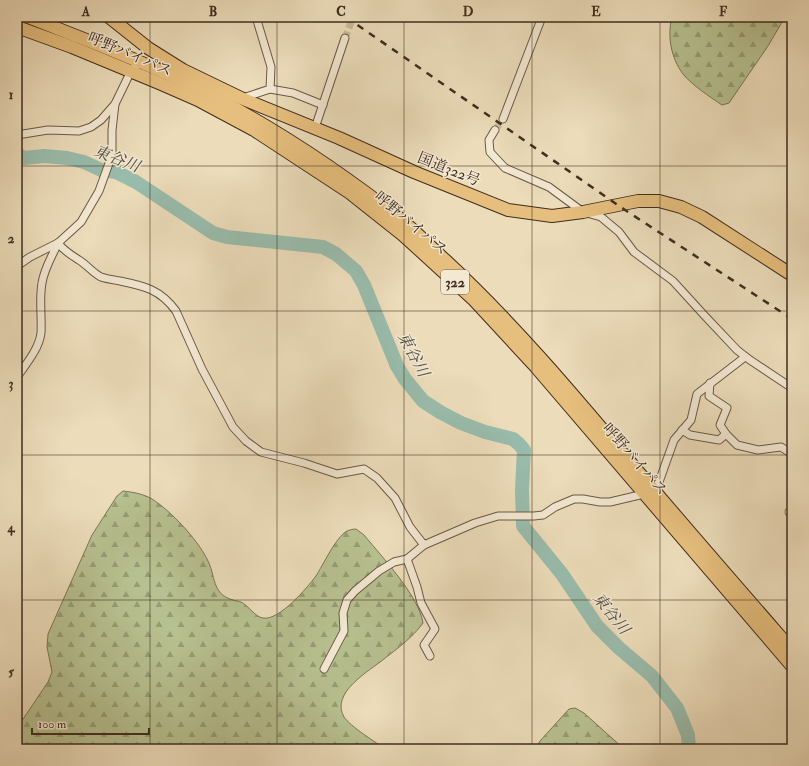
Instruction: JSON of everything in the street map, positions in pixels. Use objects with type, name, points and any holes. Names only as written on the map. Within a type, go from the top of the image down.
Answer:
[{"type":"highway","name":"呼野バイパス","points":[[28,17],[140,62],[227,104],[291,142],[350,182],[406,224],[500,312],[580,402],[649,491],[792,666]]},
{"type":"highway","name":"国道322号","points":[[109,17],[148,48],[182,70],[414,172],[508,210],[552,216],[583,212],[638,201],[659,201],[681,207],[702,218],[792,275]]},
{"type":"highway","name":"呼野バイパス","points":[[17,26],[131,71],[198,100],[254,130],[350,193],[403,235],[473,299],[792,650]]},
{"type":"street","points":[[256,17],[271,67],[270,89]]},
{"type":"street","points":[[503,119],[542,17]]},
{"type":"street","points":[[316,128],[345,38]]},
{"type":"street","points":[[17,135],[48,130],[79,132],[92,127],[101,120],[115,104],[131,71],[140,62]]},
{"type":"street","points":[[243,98],[270,89],[293,93],[323,105]]},
{"type":"street","points":[[17,266],[30,257],[58,243],[81,222],[99,191],[112,155],[112,130],[115,104]]},
{"type":"street","points":[[495,130],[489,140],[490,152],[505,168],[549,187],[583,212],[601,217],[619,232],[634,252],[673,281],[737,350],[745,357],[792,388]]},
{"type":"street","points":[[58,243],[63,250],[81,261],[102,277],[149,288],[165,298],[171,304],[176,311],[202,369],[233,427],[246,441],[261,452],[304,463],[337,474],[364,469],[377,478],[395,498],[410,527],[424,545]]},
{"type":"street","points":[[17,377],[38,345],[41,334],[41,285],[44,274],[58,243]]},
{"type":"street","points":[[324,669],[344,631],[343,613],[347,600],[355,591],[379,571],[394,562],[407,559],[424,545],[475,522],[498,516],[543,515],[555,507],[574,499],[610,502],[649,491],[659,482],[674,440],[691,420],[697,394],[745,357]]},
{"type":"street","points":[[710,384],[709,396],[727,408],[720,425],[726,434],[737,445],[758,450],[781,447],[792,454]]},
{"type":"street","points":[[682,430],[690,436],[719,440],[726,434]]},
{"type":"street","points":[[407,559],[417,587],[420,603],[436,629],[424,645],[430,656]]},
{"type":"green space","points":[[672,17],[785,17],[768,46],[729,103],[722,105],[701,91],[683,74],[679,68],[671,47],[670,32]]},
{"type":"green space","points":[[123,491],[149,497],[175,518],[203,551],[210,565],[217,589],[226,597],[241,602],[257,616],[263,618],[270,618],[292,603],[316,576],[334,545],[343,534],[352,529],[356,529],[364,535],[399,577],[415,601],[423,623],[405,642],[361,676],[347,691],[342,700],[341,708],[347,721],[386,749],[17,749],[17,728],[48,682],[52,672],[47,647],[48,634],[92,535],[117,496]]},
{"type":"green space","points":[[575,708],[584,713],[624,749],[536,749],[540,741],[569,709]]},
{"type":"waterway","name":"東谷川","points":[[17,154],[24,158],[44,156],[67,158],[84,162],[101,170],[116,172],[136,182],[213,233],[227,237],[323,247],[336,254],[356,271],[364,285],[397,366],[405,379],[423,401],[461,423],[485,432],[513,439],[524,450],[522,489],[523,526],[562,574],[597,626],[619,648],[652,676],[677,708],[688,735],[689,749]]},
{"type":"waterway","name":"東谷川","points":[[17,161],[24,158]]},
{"type":"tunnel","points":[[345,38],[353,17]]},
{"type":"tunnel","points":[[495,130],[503,119]]},
{"type":"railway","points":[[346,17],[625,210],[792,319]]}]
